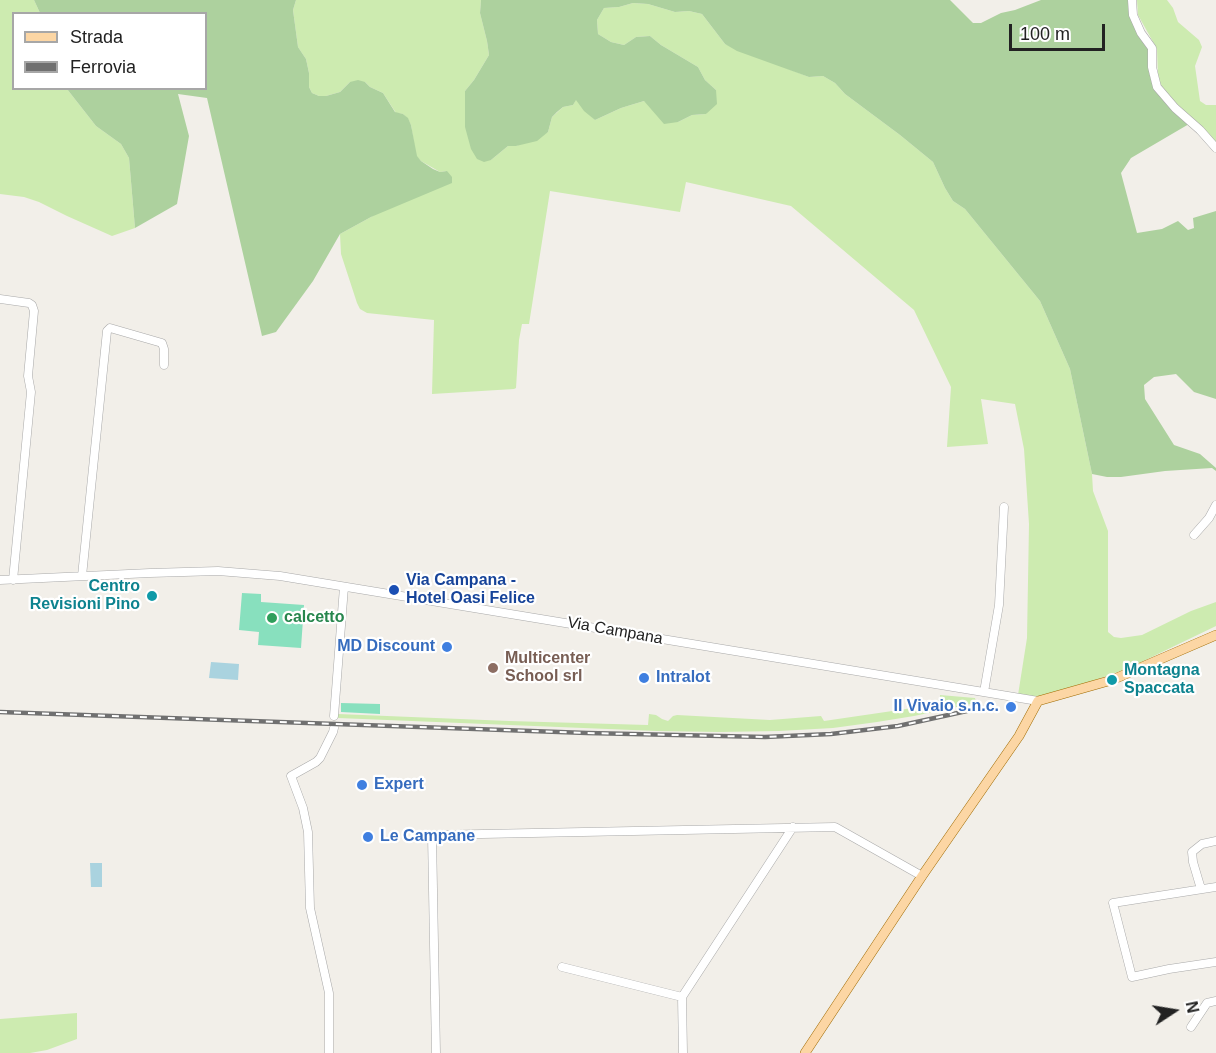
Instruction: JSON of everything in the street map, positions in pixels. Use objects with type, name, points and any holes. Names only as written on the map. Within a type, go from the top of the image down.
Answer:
[{"type":"main road","name":"Via Campana","points":[[1038,701],[1112,680],[1216,636]]},
{"type":"main road","points":[[805,1053],[922,876],[1019,736],[1038,701]]},
{"type":"street","points":[[1132,0],[1133,15],[1141,33],[1152,48],[1152,67],[1157,87],[1216,148]]},
{"type":"street","points":[[0,299],[32,304],[34,311],[28,376],[31,392],[13,580]]},
{"type":"street","points":[[81,576],[107,331],[110,328],[162,343],[164,365]]},
{"type":"street","points":[[1194,535],[1209,518],[1216,505]]},
{"type":"street","points":[[984,692],[999,605],[1004,507]]},
{"type":"street","name":"Via Campana","points":[[0,580],[218,572],[280,576],[1038,701]]},
{"type":"street","points":[[334,716],[344,587]]},
{"type":"street","points":[[329,1053],[328,993],[310,908],[308,832],[303,808],[291,776],[320,758],[334,728]]},
{"type":"street","points":[[683,1053],[682,997],[793,827]]},
{"type":"street","points":[[436,1053],[432,835],[835,827],[922,876]]},
{"type":"street","points":[[1201,889],[1192,852],[1202,844],[1216,841]]},
{"type":"street","points":[[1216,887],[1113,903],[1132,977],[1216,962]]},
{"type":"street","points":[[562,967],[682,997]]},
{"type":"street","points":[[1191,1027],[1207,1003],[1216,1001]]},
{"type":"green space","points":[[0,0],[34,0],[40,12],[12,12],[12,90],[68,90],[96,126],[121,144],[129,158],[135,228],[112,236],[39,202],[24,197],[0,194]]},
{"type":"green space","points":[[34,0],[296,0],[293,10],[298,47],[306,59],[309,87],[312,93],[326,96],[340,92],[350,82],[358,80],[383,93],[395,112],[408,118],[417,156],[433,169],[440,172],[447,171],[452,177],[452,183],[371,217],[340,234],[313,281],[276,332],[262,336],[207,98],[178,94],[189,136],[177,204],[135,228],[129,158],[121,144],[96,126],[68,90],[207,90],[207,12],[40,12]]},
{"type":"green space","points":[[296,0],[481,0],[480,13],[489,55],[465,91],[491,160],[508,146],[516,146],[548,132],[552,117],[563,107],[573,105],[576,99],[595,120],[644,101],[678,122],[692,115],[706,114],[716,90],[705,80],[698,67],[650,36],[636,37],[624,45],[611,42],[598,34],[597,20],[604,8],[633,3],[648,4],[675,12],[689,11],[702,14],[725,44],[809,77],[823,76],[835,83],[845,94],[933,162],[953,201],[965,209],[1040,301],[1070,369],[1092,474],[1093,491],[1108,531],[1108,632],[1114,637],[1121,638],[1142,635],[1191,611],[1216,602],[1216,626],[1131,667],[1066,691],[1038,698],[1018,695],[1027,638],[1029,524],[1024,449],[1015,404],[981,399],[988,444],[947,447],[951,387],[914,310],[791,206],[686,182],[680,212],[550,191],[529,324],[522,324],[519,340],[516,388],[432,394],[434,320],[367,313],[360,309],[341,254],[340,234],[447,171],[440,172],[416,156],[408,119],[403,114],[396,113],[383,93],[365,82],[350,82],[340,92],[326,96],[312,93],[309,87],[306,59],[298,47],[293,10]]},
{"type":"green space","points":[[481,0],[950,0],[973,23],[981,23],[1001,13],[1041,0],[1130,0],[1149,48],[1149,72],[1153,86],[1172,109],[1189,124],[1131,158],[1121,173],[1137,233],[1162,229],[1178,221],[1188,230],[1194,228],[1193,218],[1216,211],[1216,399],[1194,392],[1176,374],[1154,377],[1144,385],[1145,399],[1174,445],[1200,454],[1216,468],[1216,471],[1212,468],[1121,477],[1092,474],[1070,369],[1040,301],[965,209],[953,201],[933,162],[845,94],[835,83],[823,76],[809,77],[737,51],[725,44],[702,14],[689,11],[675,12],[648,4],[633,3],[604,8],[597,20],[598,34],[611,42],[624,45],[636,37],[650,36],[698,67],[705,80],[716,90],[717,104],[706,114],[692,115],[678,122],[664,124],[644,101],[595,120],[576,100],[573,105],[563,107],[552,117],[548,132],[537,141],[508,146],[491,160],[484,162],[477,159],[471,149],[465,127],[465,91],[489,55],[480,13]]},
{"type":"green space","points":[[1137,0],[1167,0],[1178,22],[1199,40],[1202,47],[1195,66],[1200,101],[1206,105],[1216,105],[1216,142],[1160,84],[1157,49],[1138,15]]},
{"type":"green space","name":"calcetto","points":[[242,593],[261,594],[261,602],[304,605],[301,648],[258,645],[259,632],[239,630]]},
{"type":"green space","points":[[940,695],[975,698],[976,703],[877,722],[833,728],[779,731],[657,731],[338,718],[338,714],[648,725],[649,714],[668,721],[677,715],[770,720],[821,716],[824,721],[906,709],[937,701]]},
{"type":"green space","points":[[341,703],[380,704],[380,714],[341,712]]},
{"type":"green space","points":[[77,1013],[77,1039],[47,1050],[30,1053],[0,1053],[0,1019]]},
{"type":"water","points":[[211,662],[239,664],[238,680],[209,678]]},
{"type":"water","points":[[90,863],[102,863],[102,887],[91,887]]},
{"type":"railway","points":[[0,712],[587,733],[765,737],[831,734],[898,726],[976,709]]},
{"type":"place","name":"Via Campana - Hotel Oasi Felice","points":[[394,590]]},
{"type":"place","name":"Centro Revisioni Pino","points":[[152,596]]},
{"type":"place","name":"calcetto","points":[[272,618]]},
{"type":"place","name":"MD Discount","points":[[447,647]]},
{"type":"place","name":"Multicenter School srl","points":[[493,668]]},
{"type":"place","name":"Intralot","points":[[644,678]]},
{"type":"place","name":"Montagna Spaccata","points":[[1112,680]]},
{"type":"place","name":"Il Vivaio s.n.c.","points":[[1011,707]]},
{"type":"place","name":"Expert","points":[[362,785]]},
{"type":"place","name":"Le Campane","points":[[368,837]]}]
